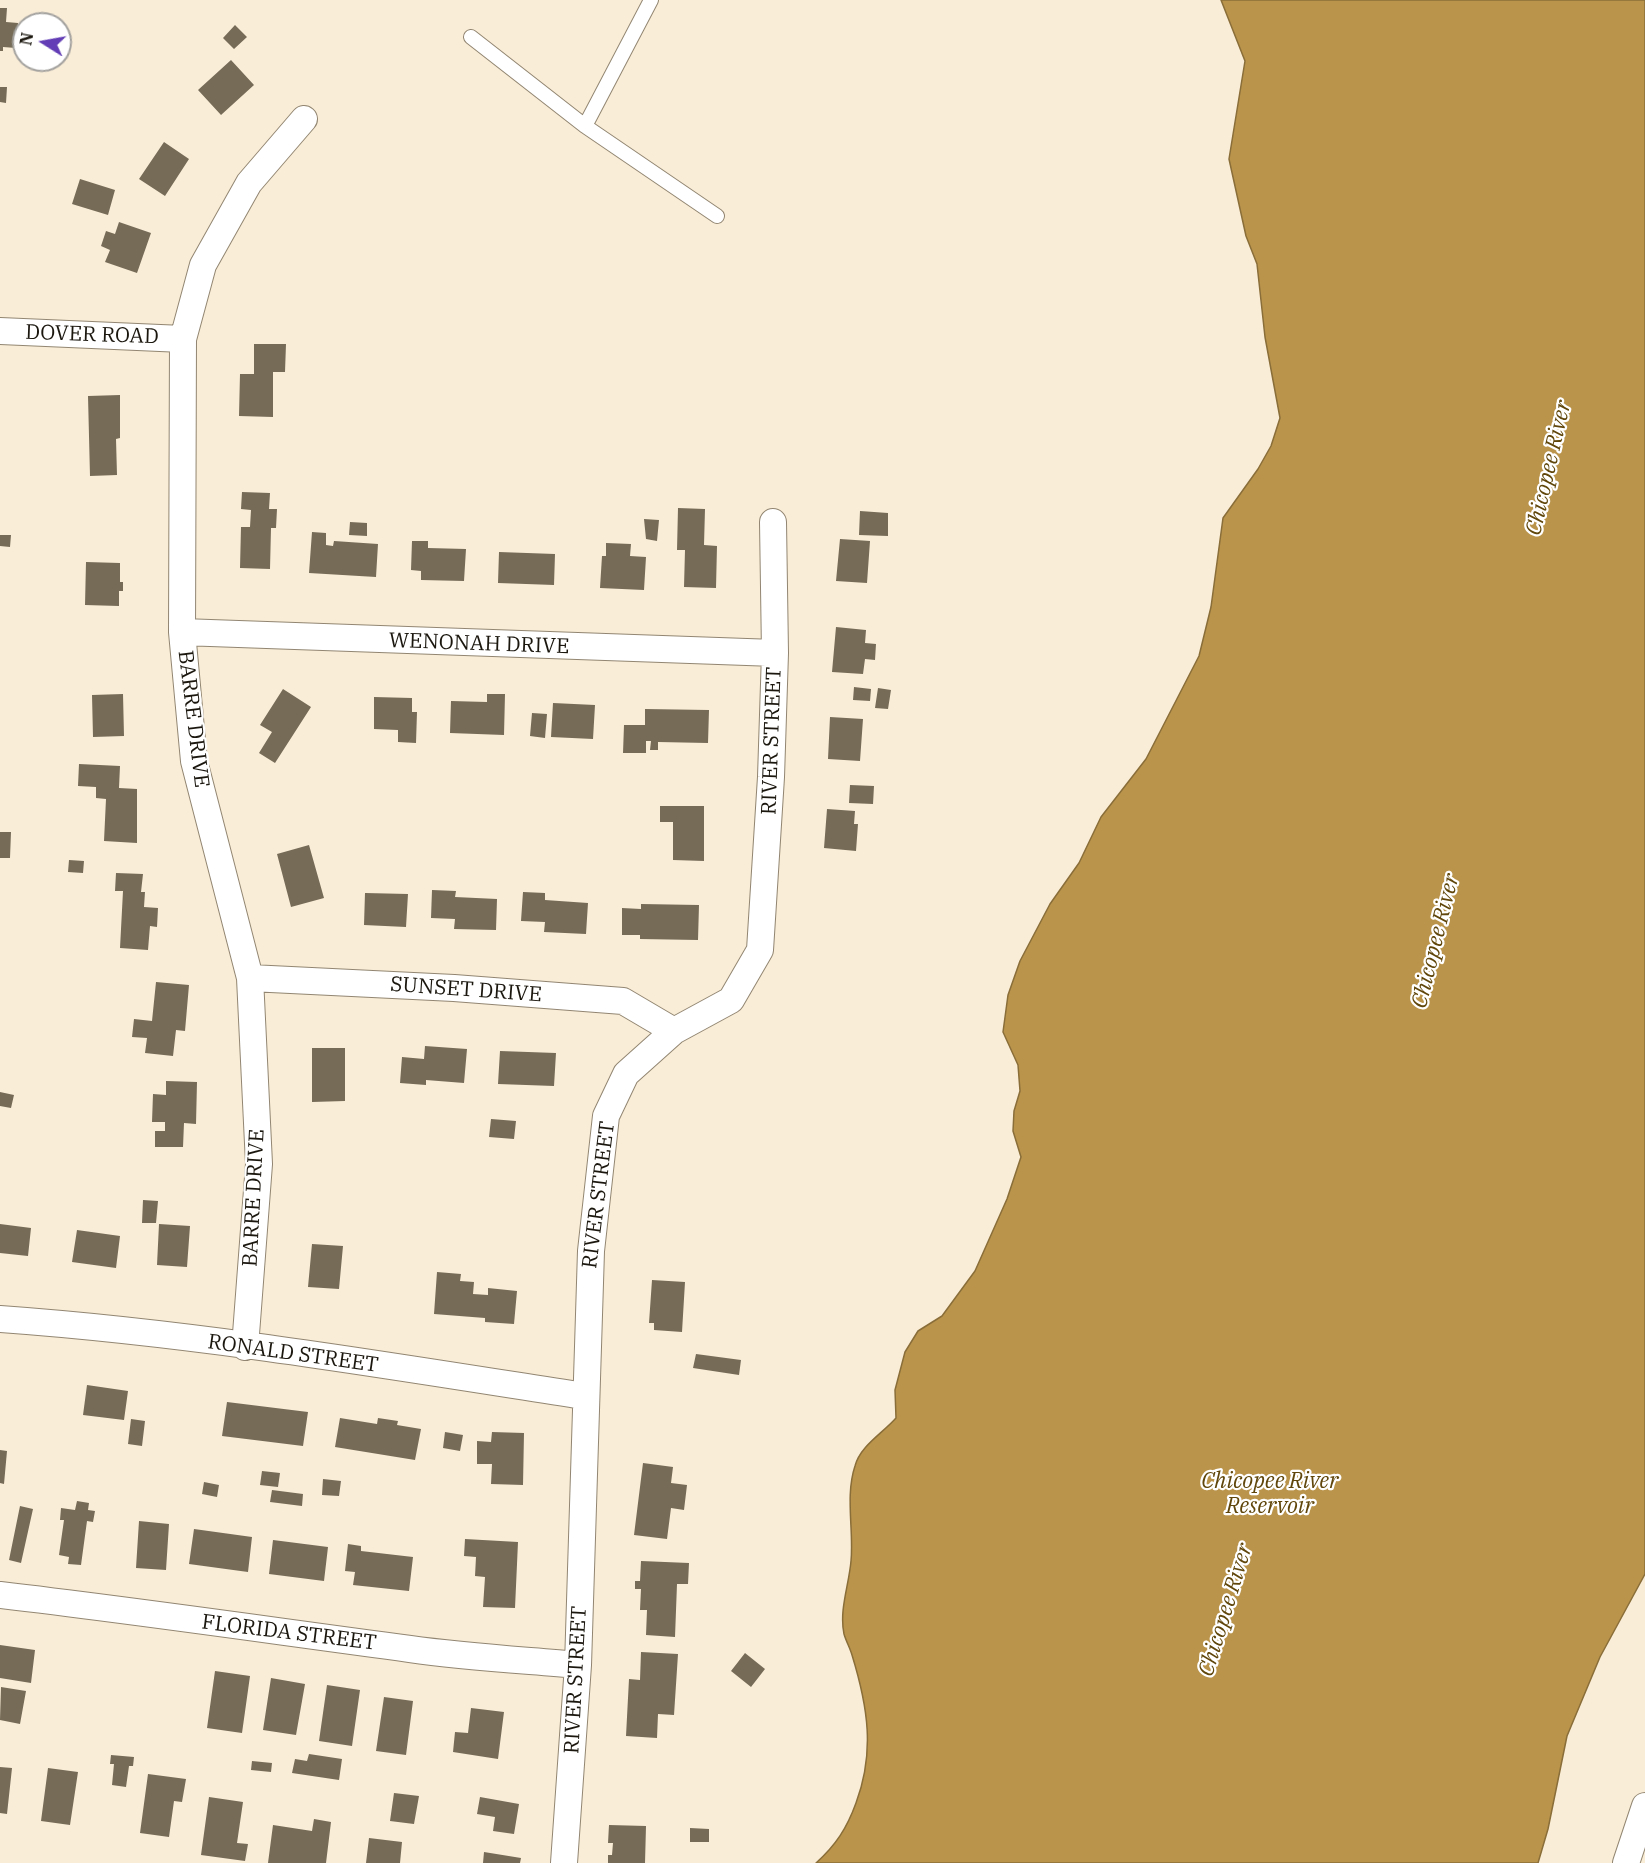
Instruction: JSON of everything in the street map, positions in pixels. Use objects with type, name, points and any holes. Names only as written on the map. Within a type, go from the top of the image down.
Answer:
[{"type":"street","name":"BARRE DRIVE","points":[[245,1347],[259,1164],[250,978],[194,761],[182,632],[183,339],[203,265],[249,183],[304,119]]},
{"type":"street","name":"DOVER ROAD","points":[[0,331],[183,339]]},
{"type":"street","name":"RIVER STREET","points":[[564,1863],[578,1665],[584,1396],[591,1251],[606,1116],[627,1074],[674,1031],[731,1000],[760,950],[766,886],[775,654],[772,522]]},
{"type":"street","name":"WENONAH DRIVE","points":[[182,632],[775,654]]},
{"type":"street","name":"SUNSET DRIVE","points":[[250,978],[454,988],[623,1000],[674,1031]]},
{"type":"street","name":"RONALD STREET","points":[[0,1319],[63,1324],[245,1347],[584,1396]]},
{"type":"street","name":"FLORIDA STREET","points":[[0,1596],[293,1632],[412,1650],[578,1665]]},
{"type":"street","points":[[1626,1863],[1645,1806]]},
{"type":"lane","points":[[585,126],[651,0]]},
{"type":"lane","points":[[471,37],[585,126],[717,216]]},
{"type":"water","name":"Chicopee River Reservoir","points":[[1221,0],[1645,0],[1645,1574],[1600,1657],[1567,1736],[1548,1829],[1538,1863],[816,1863],[835,1843],[849,1820],[866,1766],[865,1711],[858,1674],[843,1625],[843,1607],[852,1550],[850,1501],[855,1466],[867,1446],[896,1418],[895,1390],[905,1352],[918,1331],[942,1316],[975,1271],[1007,1199],[1021,1157],[1013,1131],[1014,1111],[1020,1091],[1018,1065],[1003,1032],[1008,995],[1020,961],[1050,904],[1079,863],[1101,817],[1146,759],[1199,656],[1211,607],[1223,518],[1258,469],[1271,446],[1280,418],[1265,337],[1257,264],[1246,236],[1229,159],[1245,61]]},
{"type":"building","points":[[0,8],[7,8],[6,22],[12,22],[12,48],[3,47],[3,51],[0,51]]},
{"type":"building","points":[[235,25],[247,37],[234,49],[223,38]]},
{"type":"building","points":[[231,60],[254,85],[221,115],[198,90]]},
{"type":"building","points":[[0,87],[7,87],[6,103],[0,102]]},
{"type":"building","points":[[164,142],[189,159],[165,196],[139,179]]},
{"type":"building","points":[[80,179],[115,190],[108,215],[72,204]]},
{"type":"building","points":[[119,222],[151,233],[137,273],[105,262],[110,250],[101,246],[106,231],[115,234]]},
{"type":"building","points":[[254,344],[286,344],[285,372],[273,372],[273,417],[239,416],[240,374],[254,374]]},
{"type":"building","points":[[120,395],[120,438],[116,439],[117,475],[90,476],[88,396]]},
{"type":"building","points":[[242,492],[270,493],[269,509],[277,509],[276,528],[271,528],[270,569],[240,568],[241,527],[250,527],[251,510],[241,509]]},
{"type":"building","points":[[678,508],[705,509],[704,545],[717,546],[716,588],[684,587],[685,550],[677,550]]},
{"type":"building","points":[[860,511],[888,513],[888,536],[859,535]]},
{"type":"building","points":[[644,519],[659,520],[657,541],[646,539]]},
{"type":"building","points":[[350,522],[367,523],[367,536],[349,535]]},
{"type":"building","points":[[312,532],[326,533],[326,545],[333,546],[334,541],[378,544],[376,577],[309,573]]},
{"type":"building","points":[[0,535],[11,535],[10,547],[0,546]]},
{"type":"building","points":[[840,539],[870,541],[867,583],[836,581]]},
{"type":"building","points":[[412,541],[428,541],[428,548],[466,549],[464,581],[421,580],[421,571],[411,570]]},
{"type":"building","points":[[606,543],[631,544],[630,556],[646,557],[644,590],[600,588],[602,556],[606,556]]},
{"type":"building","points":[[499,552],[555,554],[554,585],[498,583]]},
{"type":"building","points":[[86,562],[120,563],[120,582],[123,582],[123,591],[119,591],[119,606],[85,605]]},
{"type":"building","points":[[836,627],[866,630],[865,643],[876,644],[875,660],[865,659],[863,674],[832,672]]},
{"type":"building","points":[[854,687],[871,689],[870,701],[853,700]]},
{"type":"building","points":[[878,688],[891,690],[888,709],[875,708]]},
{"type":"building","points":[[283,689],[311,707],[275,763],[259,753],[272,732],[260,725]]},
{"type":"building","points":[[123,694],[124,736],[93,737],[92,695]]},
{"type":"building","points":[[487,694],[505,694],[504,735],[450,733],[451,701],[487,702]]},
{"type":"building","points":[[374,697],[412,698],[412,712],[417,712],[416,743],[398,742],[398,730],[374,729]]},
{"type":"building","points":[[553,703],[595,705],[593,739],[551,737]]},
{"type":"building","points":[[645,709],[709,710],[708,743],[658,742],[658,750],[650,750],[651,741],[646,741],[646,753],[623,753],[624,725],[645,725]]},
{"type":"building","points":[[532,713],[547,714],[545,738],[530,736]]},
{"type":"building","points":[[830,717],[863,719],[860,761],[828,759]]},
{"type":"building","points":[[79,764],[120,766],[119,788],[137,789],[137,843],[104,841],[106,799],[96,798],[96,787],[78,786]]},
{"type":"building","points":[[850,785],[874,786],[873,804],[849,803]]},
{"type":"building","points":[[660,806],[704,806],[704,861],[673,860],[673,822],[660,822]]},
{"type":"building","points":[[827,809],[855,811],[854,824],[858,824],[856,851],[824,848]]},
{"type":"building","points":[[0,832],[11,832],[10,858],[0,858]]},
{"type":"building","points":[[309,845],[324,898],[291,907],[277,854]]},
{"type":"building","points":[[69,860],[84,861],[83,873],[68,872]]},
{"type":"building","points":[[116,873],[143,874],[141,892],[145,892],[144,907],[158,908],[157,927],[150,926],[148,950],[120,948],[123,891],[115,891]]},
{"type":"building","points":[[432,890],[456,891],[455,897],[497,899],[496,930],[454,929],[455,919],[431,918]]},
{"type":"building","points":[[523,892],[545,893],[545,900],[588,903],[586,934],[544,932],[545,922],[521,921]]},
{"type":"building","points":[[365,893],[408,894],[406,927],[364,925]]},
{"type":"building","points":[[641,904],[699,905],[698,940],[640,939],[640,935],[622,935],[622,908],[641,909]]},
{"type":"building","points":[[156,982],[189,985],[185,1031],[176,1030],[173,1056],[145,1053],[147,1038],[132,1037],[134,1019],[152,1021]]},
{"type":"building","points":[[425,1046],[467,1049],[464,1083],[426,1080],[426,1085],[400,1083],[402,1057],[424,1059]]},
{"type":"building","points":[[312,1048],[345,1048],[345,1101],[312,1102]]},
{"type":"building","points":[[500,1051],[556,1053],[554,1086],[498,1084]]},
{"type":"building","points":[[166,1081],[197,1082],[196,1124],[184,1123],[183,1147],[155,1147],[155,1131],[165,1131],[165,1122],[152,1122],[153,1094],[166,1095]]},
{"type":"building","points":[[0,1092],[14,1095],[11,1108],[0,1106]]},
{"type":"building","points":[[491,1119],[516,1121],[514,1139],[489,1137]]},
{"type":"building","points":[[143,1200],[158,1201],[156,1223],[142,1223]]},
{"type":"building","points":[[0,1224],[31,1228],[28,1256],[0,1253]]},
{"type":"building","points":[[159,1224],[190,1226],[187,1267],[157,1265]]},
{"type":"building","points":[[77,1230],[120,1236],[116,1268],[72,1262]]},
{"type":"building","points":[[312,1244],[343,1246],[339,1289],[308,1287]]},
{"type":"building","points":[[437,1272],[461,1274],[460,1281],[474,1282],[473,1294],[488,1295],[488,1288],[517,1291],[514,1324],[485,1322],[485,1318],[434,1314]]},
{"type":"building","points":[[652,1280],[685,1282],[682,1332],[654,1330],[654,1323],[649,1323]]},
{"type":"building","points":[[696,1354],[741,1360],[739,1375],[693,1368]]},
{"type":"building","points":[[87,1385],[128,1391],[124,1420],[83,1415]]},
{"type":"building","points":[[227,1402],[308,1412],[303,1446],[222,1436]]},
{"type":"building","points":[[340,1418],[377,1424],[378,1418],[398,1421],[397,1425],[421,1429],[415,1460],[335,1447]]},
{"type":"building","points":[[131,1419],[145,1421],[142,1446],[128,1444]]},
{"type":"building","points":[[445,1432],[463,1435],[460,1451],[443,1448]]},
{"type":"building","points":[[492,1432],[524,1433],[523,1485],[491,1484],[492,1464],[477,1464],[477,1441],[491,1442]]},
{"type":"building","points":[[0,1450],[7,1451],[4,1484],[0,1483]]},
{"type":"building","points":[[643,1463],[673,1467],[671,1483],[687,1485],[684,1510],[671,1508],[667,1539],[634,1535]]},
{"type":"building","points":[[262,1471],[280,1473],[278,1487],[260,1485]]},
{"type":"building","points":[[323,1479],[341,1481],[339,1496],[322,1495]]},
{"type":"building","points":[[204,1482],[219,1485],[217,1497],[202,1494]]},
{"type":"building","points":[[272,1490],[303,1494],[302,1506],[270,1502]]},
{"type":"building","points":[[77,1501],[89,1503],[88,1510],[95,1511],[93,1522],[87,1521],[81,1565],[68,1564],[69,1557],[59,1555],[64,1520],[60,1520],[61,1508],[75,1510]]},
{"type":"building","points":[[20,1506],[33,1509],[21,1563],[9,1560]]},
{"type":"building","points":[[139,1521],[169,1524],[166,1570],[136,1568]]},
{"type":"building","points":[[194,1529],[252,1537],[248,1572],[189,1564]]},
{"type":"building","points":[[465,1539],[518,1542],[515,1608],[483,1607],[485,1577],[475,1576],[476,1557],[464,1556]]},
{"type":"building","points":[[273,1540],[328,1547],[324,1581],[269,1574]]},
{"type":"building","points":[[348,1544],[361,1546],[361,1551],[413,1557],[409,1591],[353,1585],[355,1572],[345,1571]]},
{"type":"building","points":[[641,1561],[689,1563],[688,1584],[677,1584],[675,1637],[646,1635],[647,1610],[640,1610],[641,1589],[635,1589],[635,1581],[640,1581]]},
{"type":"building","points":[[0,1645],[35,1650],[31,1683],[0,1678]]},
{"type":"building","points":[[641,1652],[678,1654],[674,1715],[658,1714],[657,1738],[626,1736],[629,1679],[640,1680]]},
{"type":"building","points":[[745,1653],[765,1669],[751,1687],[731,1671]]},
{"type":"building","points":[[215,1671],[250,1676],[242,1733],[207,1728]]},
{"type":"building","points":[[271,1678],[305,1684],[296,1735],[263,1730]]},
{"type":"building","points":[[327,1685],[360,1690],[352,1746],[319,1741]]},
{"type":"building","points":[[1,1687],[26,1691],[20,1724],[0,1720]]},
{"type":"building","points":[[384,1697],[413,1701],[406,1755],[376,1751]]},
{"type":"building","points":[[471,1708],[504,1712],[498,1759],[453,1752],[455,1732],[468,1733]]},
{"type":"building","points":[[309,1754],[342,1759],[339,1780],[292,1773],[295,1759],[307,1761]]},
{"type":"building","points":[[111,1755],[134,1757],[133,1766],[129,1766],[126,1787],[112,1785],[114,1764],[110,1764]]},
{"type":"building","points":[[252,1761],[272,1763],[271,1772],[251,1770]]},
{"type":"building","points":[[0,1767],[12,1768],[7,1814],[0,1813]]},
{"type":"building","points":[[48,1768],[78,1772],[70,1825],[41,1821]]},
{"type":"building","points":[[148,1774],[186,1779],[182,1802],[174,1801],[169,1837],[140,1833]]},
{"type":"building","points":[[394,1793],[419,1796],[414,1824],[390,1821]]},
{"type":"building","points":[[209,1797],[243,1802],[237,1843],[248,1844],[245,1861],[201,1855]]},
{"type":"building","points":[[480,1797],[519,1804],[514,1834],[493,1831],[495,1817],[477,1814]]},
{"type":"building","points":[[314,1819],[331,1822],[326,1863],[268,1863],[273,1825],[312,1831]]},
{"type":"building","points":[[609,1825],[646,1826],[645,1863],[608,1863],[608,1855],[612,1855],[613,1843],[608,1843]]},
{"type":"building","points":[[690,1828],[709,1829],[709,1842],[690,1842]]},
{"type":"building","points":[[369,1838],[402,1842],[400,1863],[366,1863]]},
{"type":"building","points":[[484,1852],[521,1858],[520,1863],[483,1863]]},
{"type":"water label","name":"Chicopee River","points":[[1549,468]]},
{"type":"water label","name":"Chicopee River","points":[[1436,941]]},
{"type":"water label","name":"Chicopee River","points":[[1226,1610]]}]
